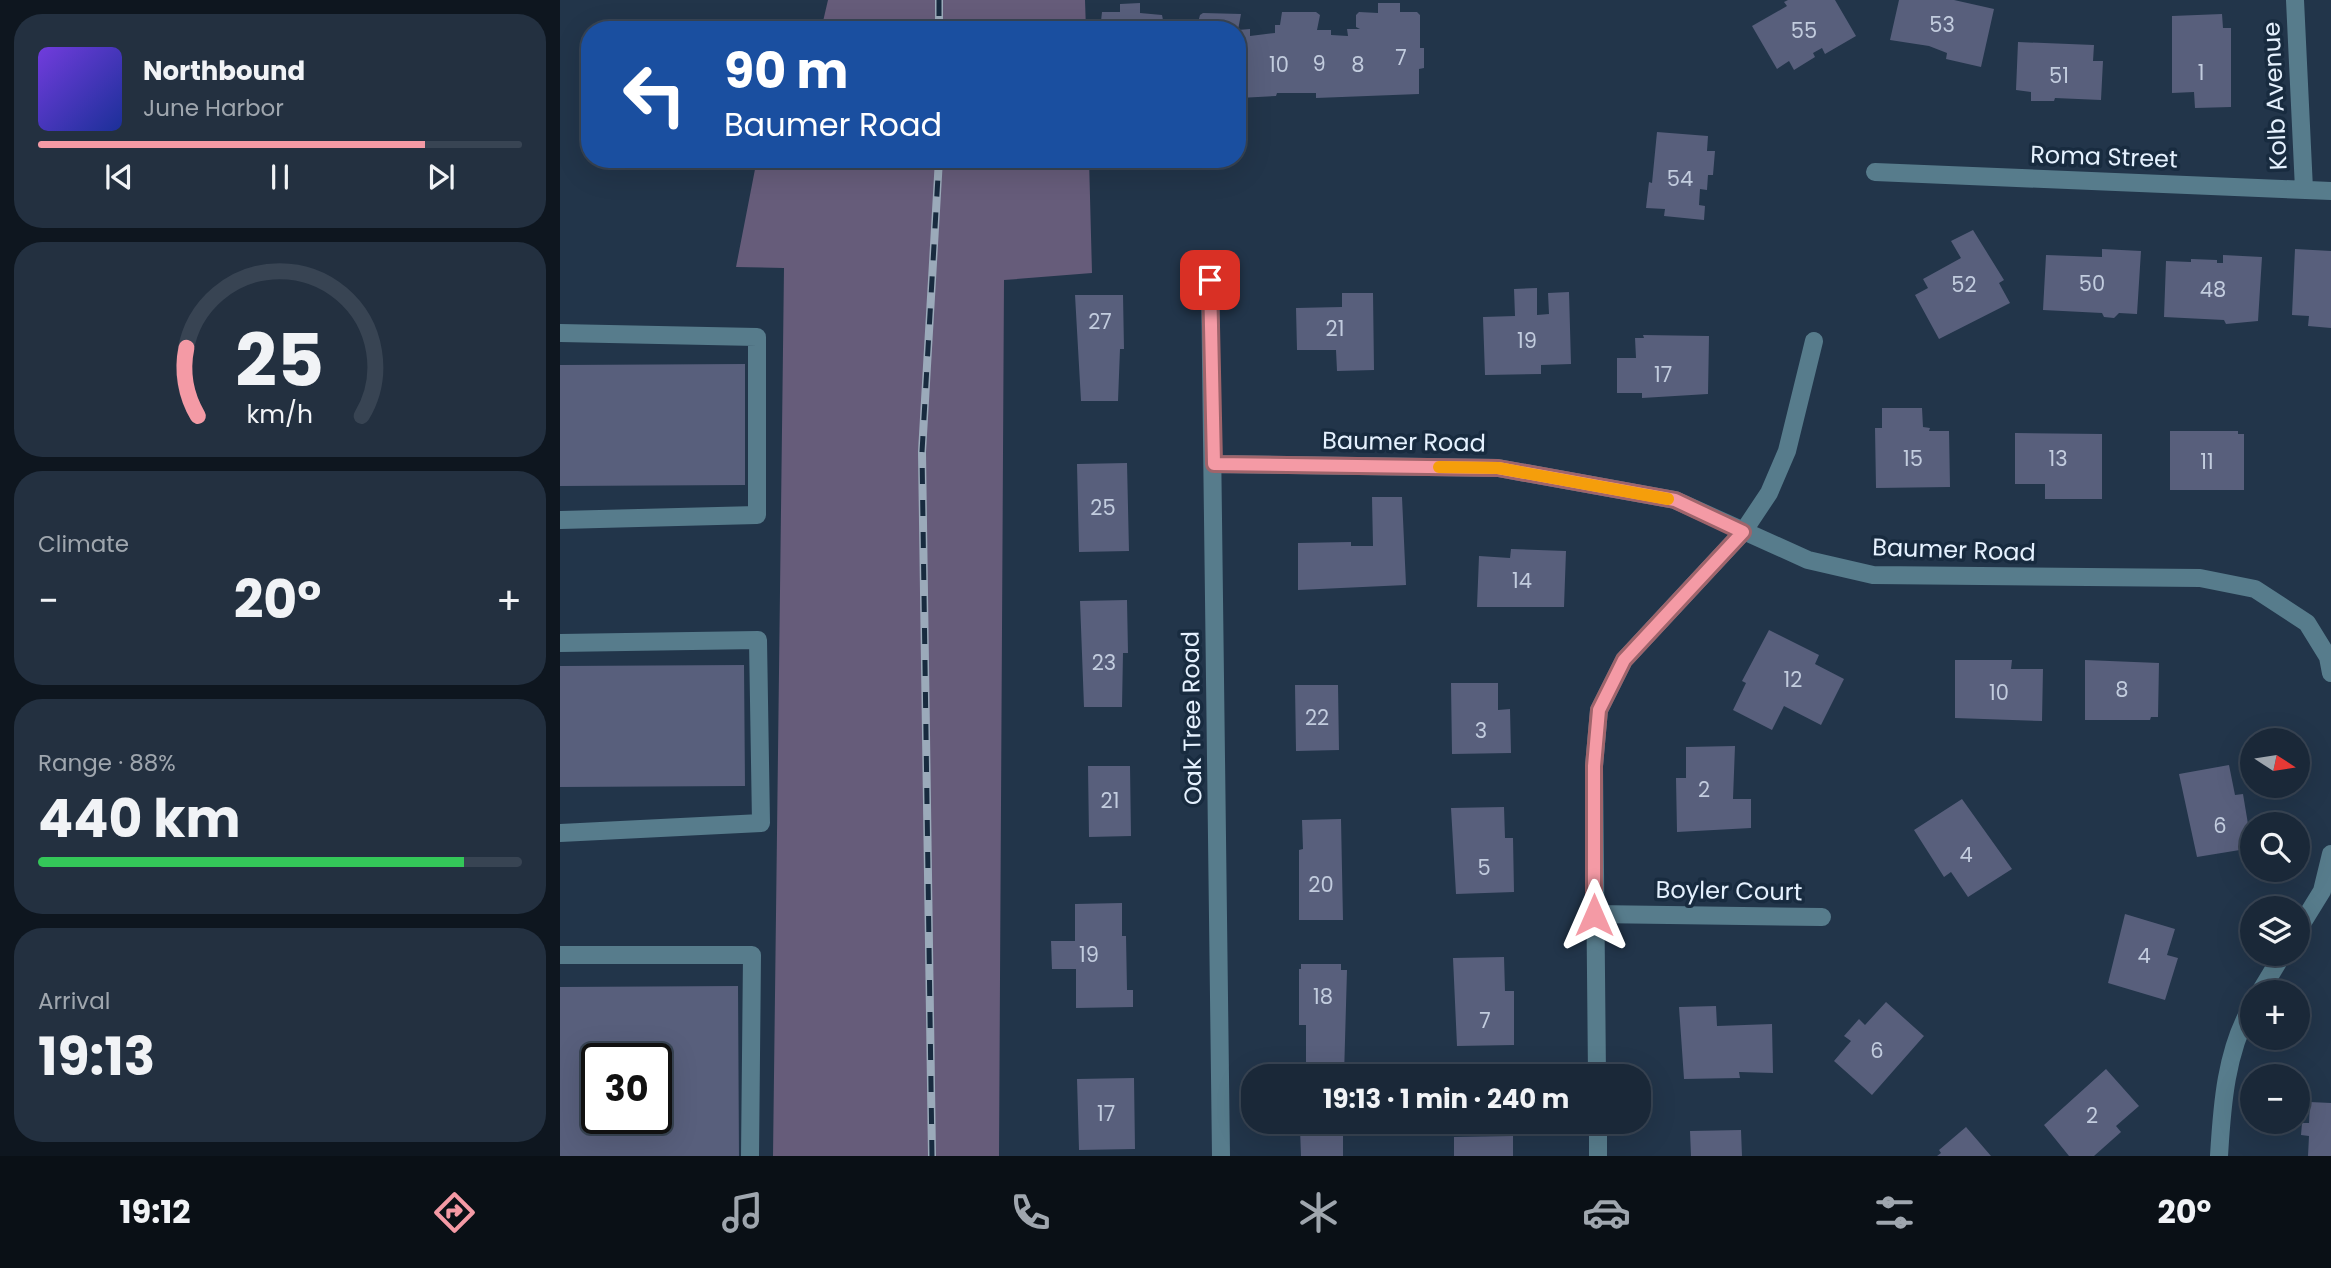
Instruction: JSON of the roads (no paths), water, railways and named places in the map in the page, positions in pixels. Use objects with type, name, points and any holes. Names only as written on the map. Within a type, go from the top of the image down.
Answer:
[{"type":"street","name":"Kolb Avenue","points":[[2295,0],[2304,190]]},
{"type":"street","name":"Roma Street","points":[[1875,172],[2331,191]]},
{"type":"street","name":"Oak Tree Road","points":[[1210,280],[1221,1156]]},
{"type":"street","points":[[560,333],[757,337],[757,515],[560,520]]},
{"type":"street","points":[[1597,1064],[1594,766],[1599,710],[1624,660],[1743,532],[1769,493],[1787,451],[1814,341]]},
{"type":"street","name":"Baumer Road","points":[[1214,464],[1498,468],[1675,500],[1808,559],[1873,575],[2200,578],[2255,589],[2307,623],[2328,657],[2331,673]]},
{"type":"street","points":[[560,643],[758,640],[761,823],[560,833]]},
{"type":"street","points":[[2310,910],[2322,891],[2331,854]]},
{"type":"street","name":"Boyler Court","points":[[1594,915],[1822,917]]},
{"type":"street","points":[[560,955],[752,955],[750,1156]]},
{"type":"street","points":[[2219,1156],[2224,1092],[2240,1025]]},
{"type":"street","points":[[1598,1134],[1598,1156]]},
{"type":"railway","points":[[939,0],[939,21]]},
{"type":"railway","points":[[932,1156],[922,452],[938,168]]}]
